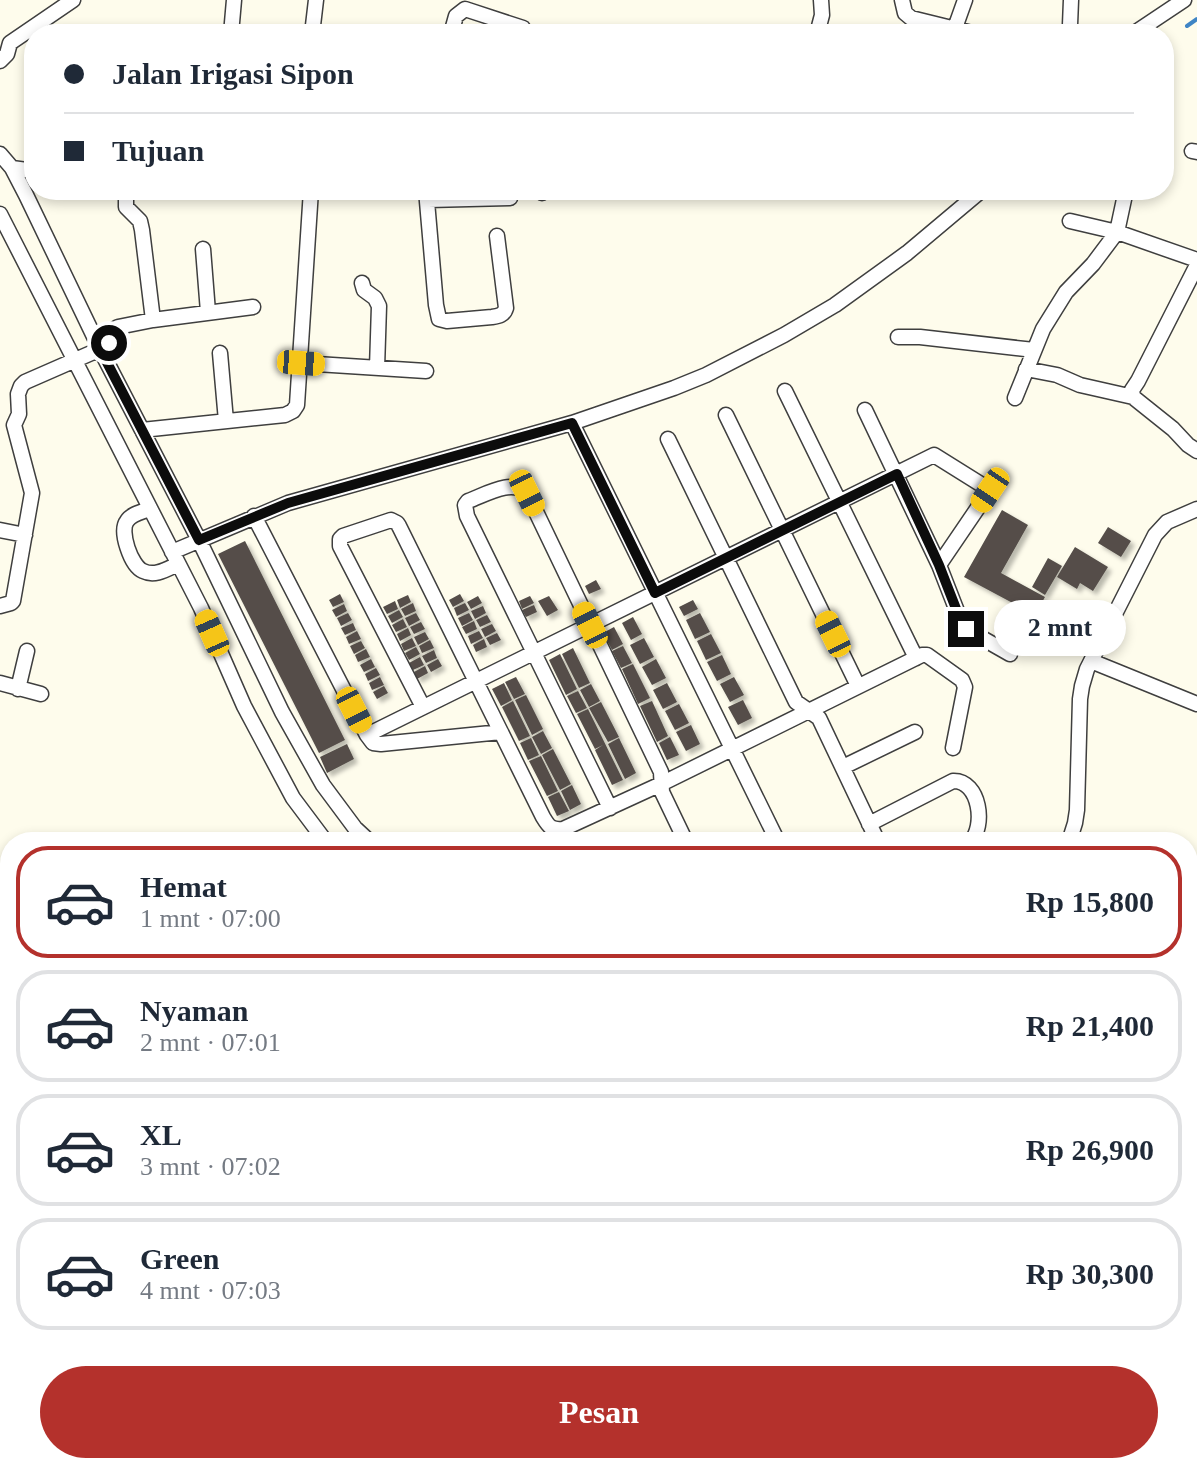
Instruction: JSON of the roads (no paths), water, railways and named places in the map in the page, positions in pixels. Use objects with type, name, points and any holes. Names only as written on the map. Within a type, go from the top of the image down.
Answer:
[{"type":"street","points":[[38,24],[73,0]]},
{"type":"street","points":[[232,24],[234,0]]},
{"type":"street","points":[[313,24],[316,0]]},
{"type":"street","points":[[820,24],[821,0]]},
{"type":"street","points":[[902,0],[905,13],[911,18],[937,24]]},
{"type":"street","points":[[956,24],[965,0]]},
{"type":"street","points":[[1070,24],[1071,0]]},
{"type":"street","points":[[1148,24],[1184,0]]},
{"type":"street","points":[[454,24],[456,16],[465,9],[496,24]]},
{"type":"street","points":[[0,61],[7,54],[10,43],[24,33]]},
{"type":"street","points":[[0,154],[12,168],[24,193]]},
{"type":"street","points":[[12,168],[24,170]]},
{"type":"street","points":[[28,200],[282,712],[323,785],[359,832]]},
{"type":"street","points":[[126,200],[126,207],[140,221],[153,320]]},
{"type":"street","points":[[142,430],[285,415],[293,411],[297,405],[301,363],[310,200]]},
{"type":"street","points":[[427,200],[439,319],[492,317],[504,312],[497,236]]},
{"type":"street","points":[[149,509],[131,517],[123,531],[135,564],[139,569],[154,573],[197,541],[288,503],[572,423],[674,388],[734,361],[835,305],[907,253],[970,200]]},
{"type":"street","points":[[1015,398],[1043,329],[1066,292],[1093,264],[1117,232],[1124,200]]},
{"type":"street","points":[[0,214],[149,509],[176,555],[251,719],[293,798],[318,832]]},
{"type":"street","points":[[1070,221],[1117,232],[1197,262],[1132,390],[1133,397]]},
{"type":"street","points":[[203,249],[208,312]]},
{"type":"street","points":[[362,283],[364,290],[375,298],[379,306],[377,368]]},
{"type":"street","points":[[1,610],[13,601],[32,493],[14,425],[19,414],[18,394],[21,386],[100,349],[109,343],[115,329],[153,320],[253,307]]},
{"type":"street","points":[[898,337],[1034,350]]},
{"type":"street","points":[[220,353],[226,421]]},
{"type":"street","points":[[301,363],[426,371]]},
{"type":"street","points":[[1026,369],[1133,397],[1197,451]]},
{"type":"street","points":[[785,391],[916,658]]},
{"type":"street","points":[[865,410],[939,565],[962,624],[1010,654]]},
{"type":"street","points":[[726,415],[858,686]]},
{"type":"street","points":[[572,423],[773,832]]},
{"type":"street","points":[[668,439],[796,702],[819,718],[873,832]]},
{"type":"street","points":[[367,735],[934,455],[990,490],[939,565]]},
{"type":"street","points":[[610,808],[467,516],[465,505],[468,501],[511,486],[524,489],[661,772],[662,792],[681,832]]},
{"type":"street","points":[[1072,832],[1077,810],[1080,699],[1091,661],[1155,535],[1167,522],[1197,509]]},
{"type":"street","points":[[254,516],[373,743],[501,732]]},
{"type":"street","points":[[423,707],[339,542],[343,536],[391,520],[397,523],[553,830],[563,829],[661,784],[922,655],[927,655],[964,683],[953,748]]},
{"type":"street","points":[[0,530],[25,535]]},
{"type":"street","points":[[18,689],[27,651]]},
{"type":"street","points":[[1091,661],[1197,704]]},
{"type":"street","points":[[0,683],[41,694]]},
{"type":"street","points":[[843,767],[915,732]]},
{"type":"street","points":[[869,824],[953,781],[962,781],[975,794],[979,821],[977,832]]},
{"type":"waterway","points":[[1187,26],[1197,19]]}]
